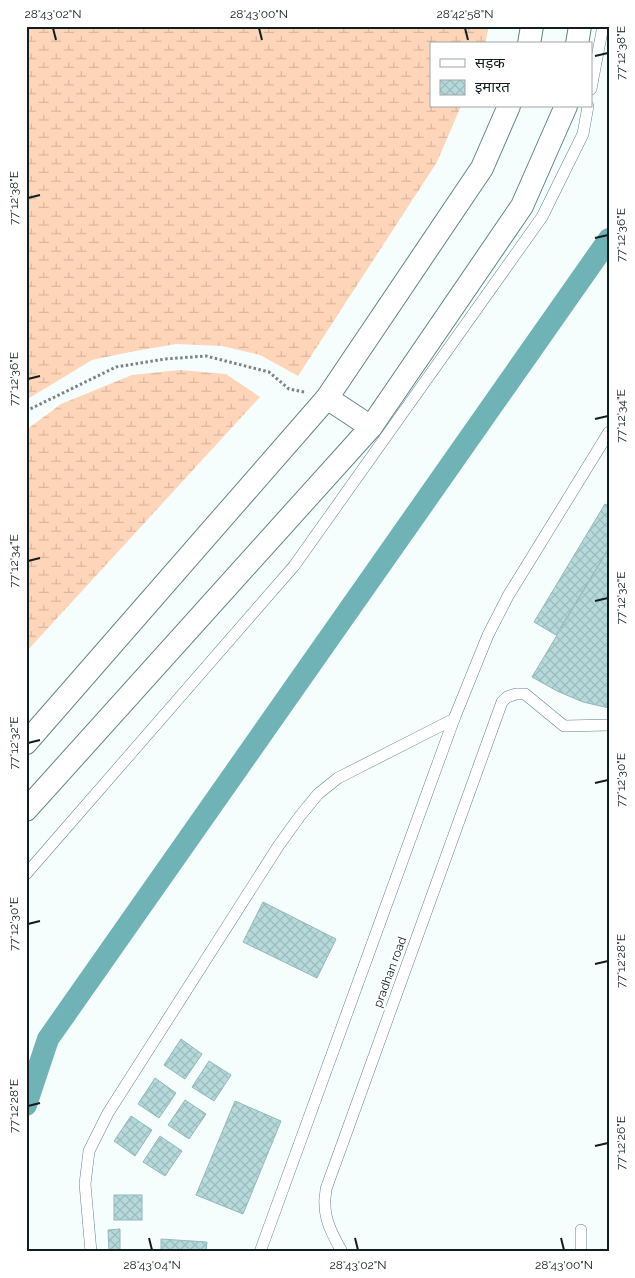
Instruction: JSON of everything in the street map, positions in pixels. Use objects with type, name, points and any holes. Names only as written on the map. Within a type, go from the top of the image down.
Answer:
[{"type":"street","points":[[529,42],[532,26]]},
{"type":"street","points":[[577,42],[580,26]]},
{"type":"street","points":[[26,743],[327,398],[482,168],[508,108]]},
{"type":"street","points":[[26,810],[371,426],[522,206],[565,108]]},
{"type":"street","points":[[327,398],[371,426]]},
{"type":"lane","points":[[592,84],[603,26]]},
{"type":"lane","points":[[26,874],[294,566],[542,217],[583,134],[588,108]]},
{"type":"lane","points":[[260,1252],[454,719],[488,635],[508,596],[609,432]]},
{"type":"lane","name":"pradhan road","points":[[342,1252],[327,1219],[324,1205],[326,1189],[502,702],[507,697],[525,694],[564,726],[609,725]]},
{"type":"lane","points":[[91,1252],[85,1184],[89,1151],[108,1113],[279,845],[318,794],[338,778],[454,719]]},
{"type":"lane","points":[[581,1230],[581,1252]]},
{"type":"path","points":[[26,411],[116,367],[165,359],[206,356],[269,372],[289,389],[327,398]]},
{"type":"green space","points":[[26,26],[489,26],[485,42],[430,42],[430,108],[460,108],[437,162],[298,376],[260,355],[222,346],[176,344],[92,360],[26,400]]},
{"type":"green space","points":[[180,370],[226,374],[260,397],[26,652],[26,430],[61,404],[132,375]]},
{"type":"building","points":[[605,504],[609,506],[609,548],[556,635],[534,622]]},
{"type":"building","points":[[609,548],[609,708],[583,702],[557,691],[532,677]]},
{"type":"building","points":[[263,902],[336,939],[317,978],[243,942]]},
{"type":"building","points":[[181,1039],[202,1054],[185,1079],[164,1065]]},
{"type":"building","points":[[209,1061],[231,1075],[214,1101],[192,1087]]},
{"type":"building","points":[[155,1078],[176,1093],[159,1118],[138,1104]]},
{"type":"building","points":[[185,1100],[206,1114],[189,1139],[168,1125]]},
{"type":"building","points":[[235,1101],[281,1121],[243,1214],[196,1195]]},
{"type":"building","points":[[131,1116],[152,1130],[135,1156],[114,1141]]},
{"type":"building","points":[[160,1136],[182,1151],[165,1176],[143,1162]]},
{"type":"building","points":[[114,1195],[142,1195],[142,1220],[114,1220]]},
{"type":"building","points":[[120,1229],[120,1252],[109,1252],[108,1230]]},
{"type":"building","points":[[161,1239],[207,1242],[206,1252],[161,1252]]},
{"type":"waterway","points":[[26,1105],[48,1039],[609,239]]}]
